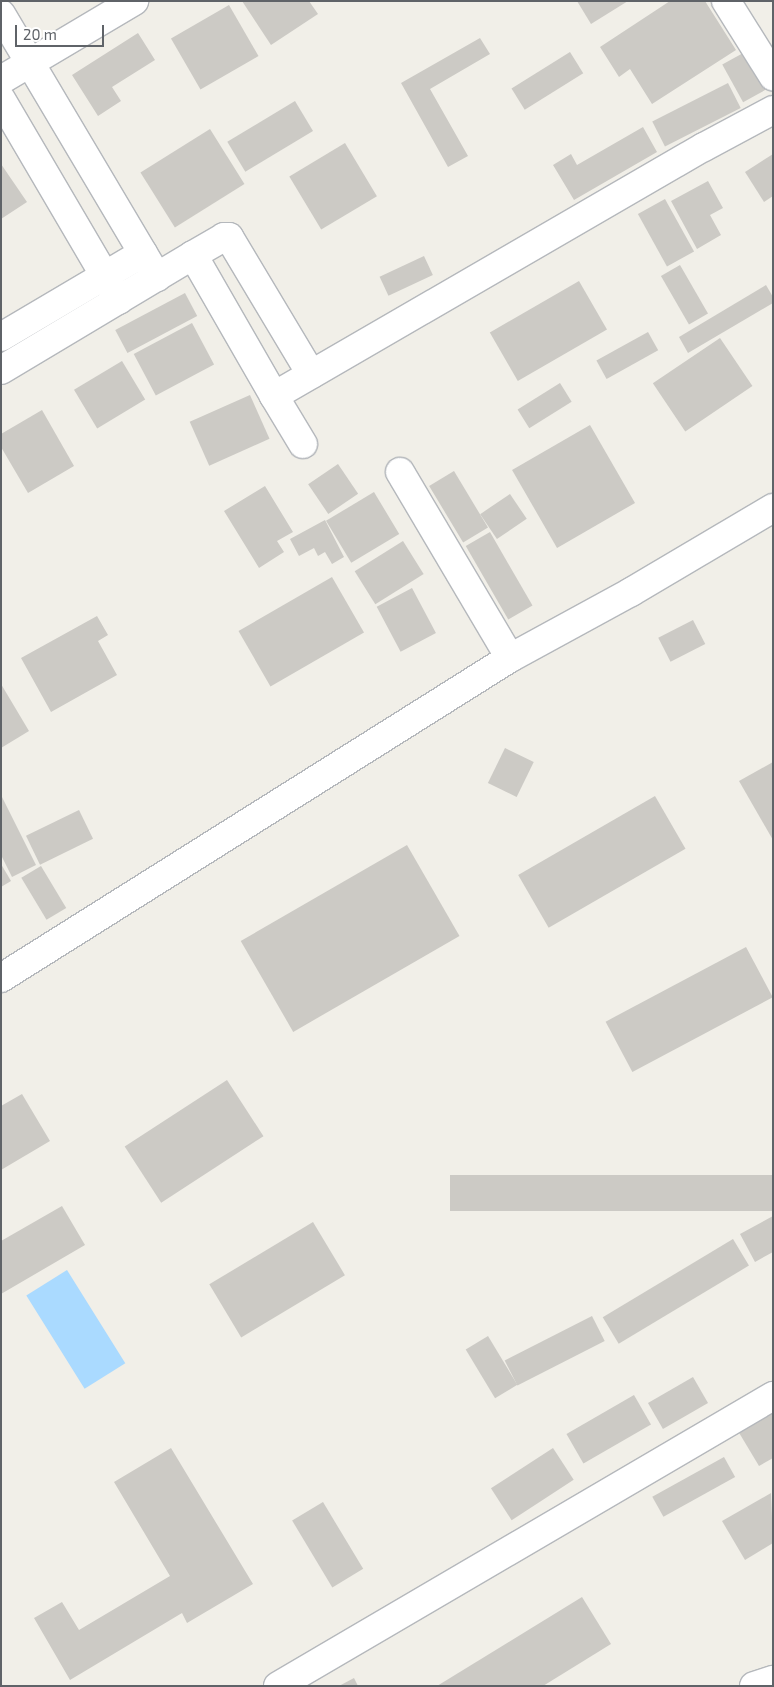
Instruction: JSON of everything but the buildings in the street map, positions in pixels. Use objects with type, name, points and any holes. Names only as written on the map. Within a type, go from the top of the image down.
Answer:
[{"type":"street","points":[[1,80],[134,1]]},
{"type":"street","points":[[726,1],[773,76]]},
{"type":"street","points":[[1,14],[157,277]]},
{"type":"street","points":[[1,99],[119,300]]},
{"type":"street","points":[[274,396],[661,172],[773,110]]},
{"type":"street","points":[[4,363],[119,300],[224,237],[229,237],[312,374]]},
{"type":"street","points":[[1,337],[143,253]]},
{"type":"street","points":[[193,255],[303,444]]},
{"type":"street","points":[[400,472],[510,658]]},
{"type":"street","points":[[1,978],[510,658],[631,592],[773,508]]},
{"type":"street","points":[[278,1686],[773,1396]]},
{"type":"street","points":[[754,1686],[773,1680]]},
{"type":"water","points":[[67,1270],[125,1363],[85,1389],[26,1295]]}]
